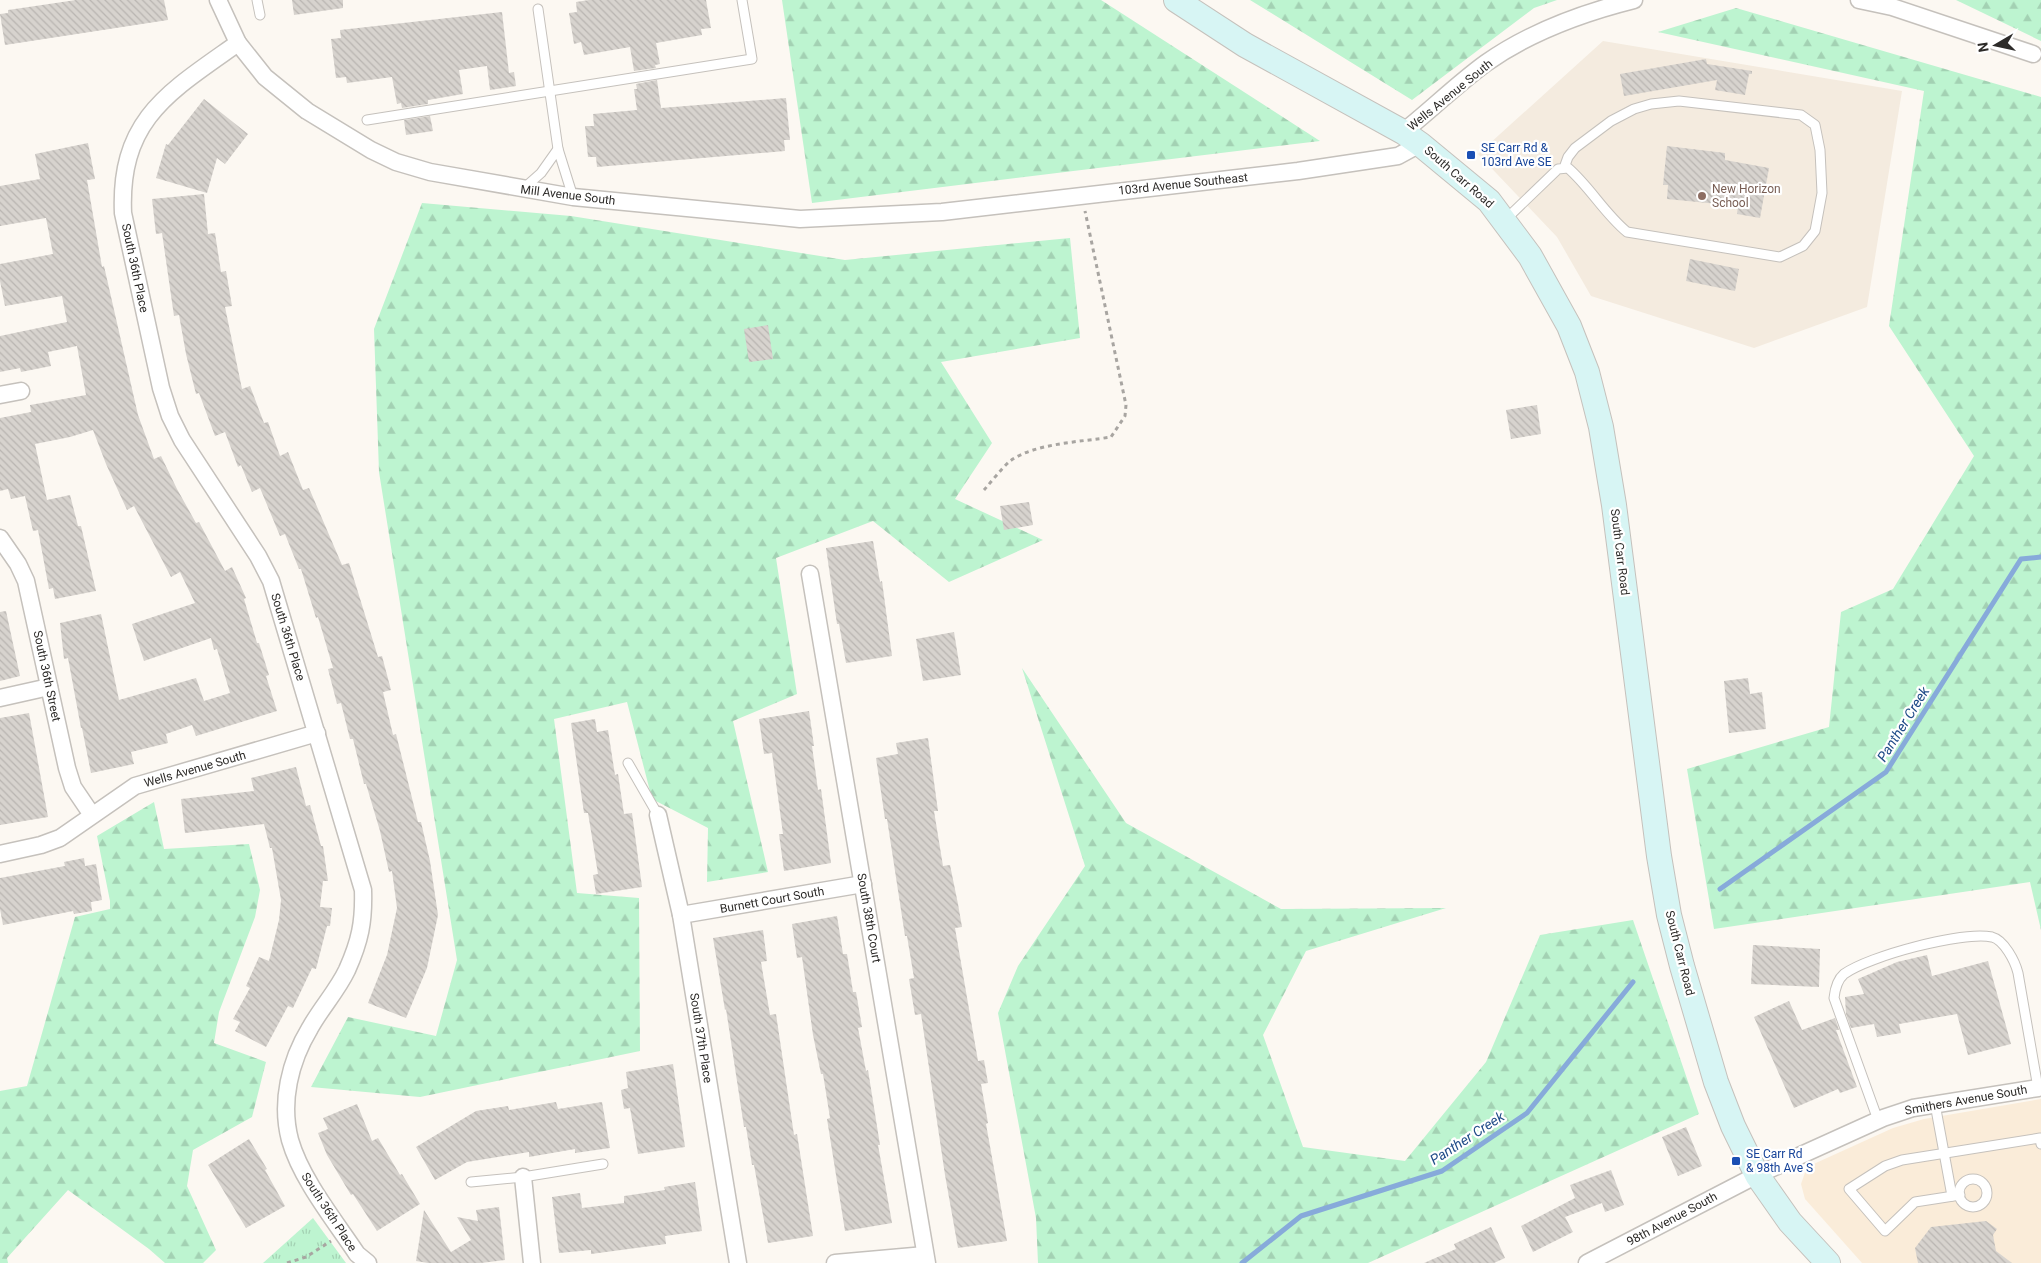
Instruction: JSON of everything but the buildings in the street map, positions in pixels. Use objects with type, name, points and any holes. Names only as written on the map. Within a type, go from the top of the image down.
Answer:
[{"type":"main road","name":"South Carr Road","points":[[1176,0],[1245,45],[1412,138],[1489,201],[1530,256],[1569,326],[1587,372],[1601,427],[1614,505],[1659,856],[1669,915],[1682,966],[1716,1082],[1757,1175],[1790,1222],[1828,1263]]},
{"type":"street","name":"Mill Avenue South","points":[[218,0],[238,43],[265,77],[300,106],[338,132],[371,150],[396,162],[430,172],[573,197],[800,219],[942,212]]},
{"type":"street","name":"Wells Avenue South","points":[[1412,138],[1486,63],[1532,36],[1597,9],[1634,0]]},
{"type":"street","points":[[1859,0],[1892,7],[2033,54]]},
{"type":"street","name":"South 36th Place","points":[[238,43],[175,87],[146,120],[133,143],[124,171],[123,213],[161,388],[170,416],[182,440],[258,556],[271,580],[363,890],[364,916],[357,944],[346,972],[310,1027],[295,1056],[285,1110],[290,1141],[302,1170],[358,1254],[368,1263]]},
{"type":"street","name":"103rd Avenue Southeast","points":[[942,212],[1298,171],[1398,156],[1412,138]]},
{"type":"street","points":[[0,395],[22,391]]},
{"type":"street","name":"South 36th Street","points":[[0,538],[18,564],[26,581],[67,768],[73,787],[92,815]]},
{"type":"street","name":"South 38th Court","points":[[810,574],[926,1259]]},
{"type":"street","points":[[0,698],[49,687]]},
{"type":"street","name":"Wells Avenue South","points":[[0,854],[41,845],[60,838],[135,786],[317,733]]},
{"type":"street","name":"South 37th Place","points":[[658,814],[681,915],[738,1263]]},
{"type":"street","name":"Burnett Court South","points":[[681,915],[863,884]]},
{"type":"street","name":"Smithers Avenue South","points":[[1757,1175],[1878,1120],[1912,1108],[2038,1088]]},
{"type":"street","name":"98th Avenue South","points":[[1587,1263],[1757,1175]]},
{"type":"street","points":[[523,1177],[532,1263]]},
{"type":"street","points":[[835,1263],[926,1259]]},
{"type":"lane","points":[[257,0],[260,15]]},
{"type":"lane","points":[[366,120],[752,59],[742,0]]},
{"type":"lane","points":[[538,9],[558,149],[573,197]]},
{"type":"lane","points":[[1504,221],[1558,170],[1568,168],[1577,175],[1614,222],[1627,232],[1780,258],[1803,246],[1815,230],[1822,192],[1820,150],[1815,125],[1801,115],[1680,101],[1651,104],[1634,109],[1611,121],[1575,148],[1568,157],[1564,168]]},
{"type":"lane","points":[[523,189],[541,173],[558,149]]},
{"type":"lane","points":[[628,763],[658,814]]},
{"type":"lane","points":[[1878,1120],[1834,998],[1835,987],[1842,976],[1851,970],[1896,952],[1942,940],[1970,936],[1993,937],[2008,950],[2018,973],[2038,1088]]},
{"type":"lane","points":[[1935,1104],[1944,1154],[1956,1196],[1915,1202],[1885,1231],[1849,1189],[1885,1166],[1902,1160],[1944,1154],[2040,1138],[2041,1144]]},
{"type":"lane","points":[[471,1182],[523,1177],[603,1164]]},
{"type":"path","points":[[984,490],[1010,461],[1029,452],[1049,447],[1111,437],[1125,416],[1126,405],[1120,374],[1082,195]]},
{"type":"path","points":[[287,1263],[306,1257],[343,1232]]},
{"type":"shaded area","name":"New Horizon School","points":[[1603,41],[1902,91],[1867,307],[1754,348],[1591,296],[1557,237],[1478,154]]},
{"type":"shaded area","points":[[2041,1099],[2041,1263],[1862,1263],[1805,1199],[1801,1184],[1807,1167],[1893,1128],[1924,1119]]},
{"type":"green space","points":[[782,0],[1101,0],[1320,141],[812,203]]},
{"type":"green space","points":[[1250,0],[1557,0],[1534,8],[1412,100]]},
{"type":"green space","points":[[1956,0],[2041,0],[2041,41]]},
{"type":"green space","points":[[1736,8],[2041,97],[2041,930],[2030,882],[1714,929],[1687,769],[1829,727],[1841,612],[1893,589],[1974,456],[1889,326],[1924,91],[1658,32]]},
{"type":"green space","points":[[422,203],[571,216],[845,260],[1070,238],[1080,338],[941,362],[992,443],[955,499],[1043,540],[949,582],[873,521],[776,558],[797,694],[733,721],[768,872],[707,882],[708,828],[652,799],[627,702],[554,719],[577,893],[639,898],[640,1051],[420,1097],[311,1087],[348,1017],[436,1036],[457,960],[379,472],[374,329]]},
{"type":"green space","points":[[1022,668],[1126,823],[1281,909],[1446,908],[1306,951],[1263,1035],[1303,1147],[1405,1161],[1486,1062],[1540,935],[1633,920],[1699,1114],[1368,1263],[1038,1263],[1036,1218],[998,1013],[1018,966],[1085,866]]},
{"type":"green space","points":[[154,802],[164,849],[249,844],[260,890],[255,917],[219,1012],[214,1043],[266,1062],[252,1117],[193,1150],[187,1186],[216,1250],[203,1263],[165,1263],[149,1249],[68,1190],[7,1258],[8,1263],[0,1263],[0,1091],[27,1086],[75,917],[110,909],[97,836]]},
{"type":"green space","points":[[313,1218],[346,1263],[263,1263]]},
{"type":"waterway","name":"Panther Creek","points":[[1720,889],[1886,772],[2021,559],[2041,557]]},
{"type":"waterway","name":"Panther Creek","points":[[1242,1263],[1301,1216],[1442,1171],[1527,1113],[1633,982]]},
{"type":"place","name":"SE Carr Rd & 103rd Ave SE","points":[[1471,155]]},
{"type":"place","name":"New Horizon School","points":[[1702,196]]},
{"type":"place","name":"SE Carr Rd & 98th Ave S","points":[[1736,1161]]}]
